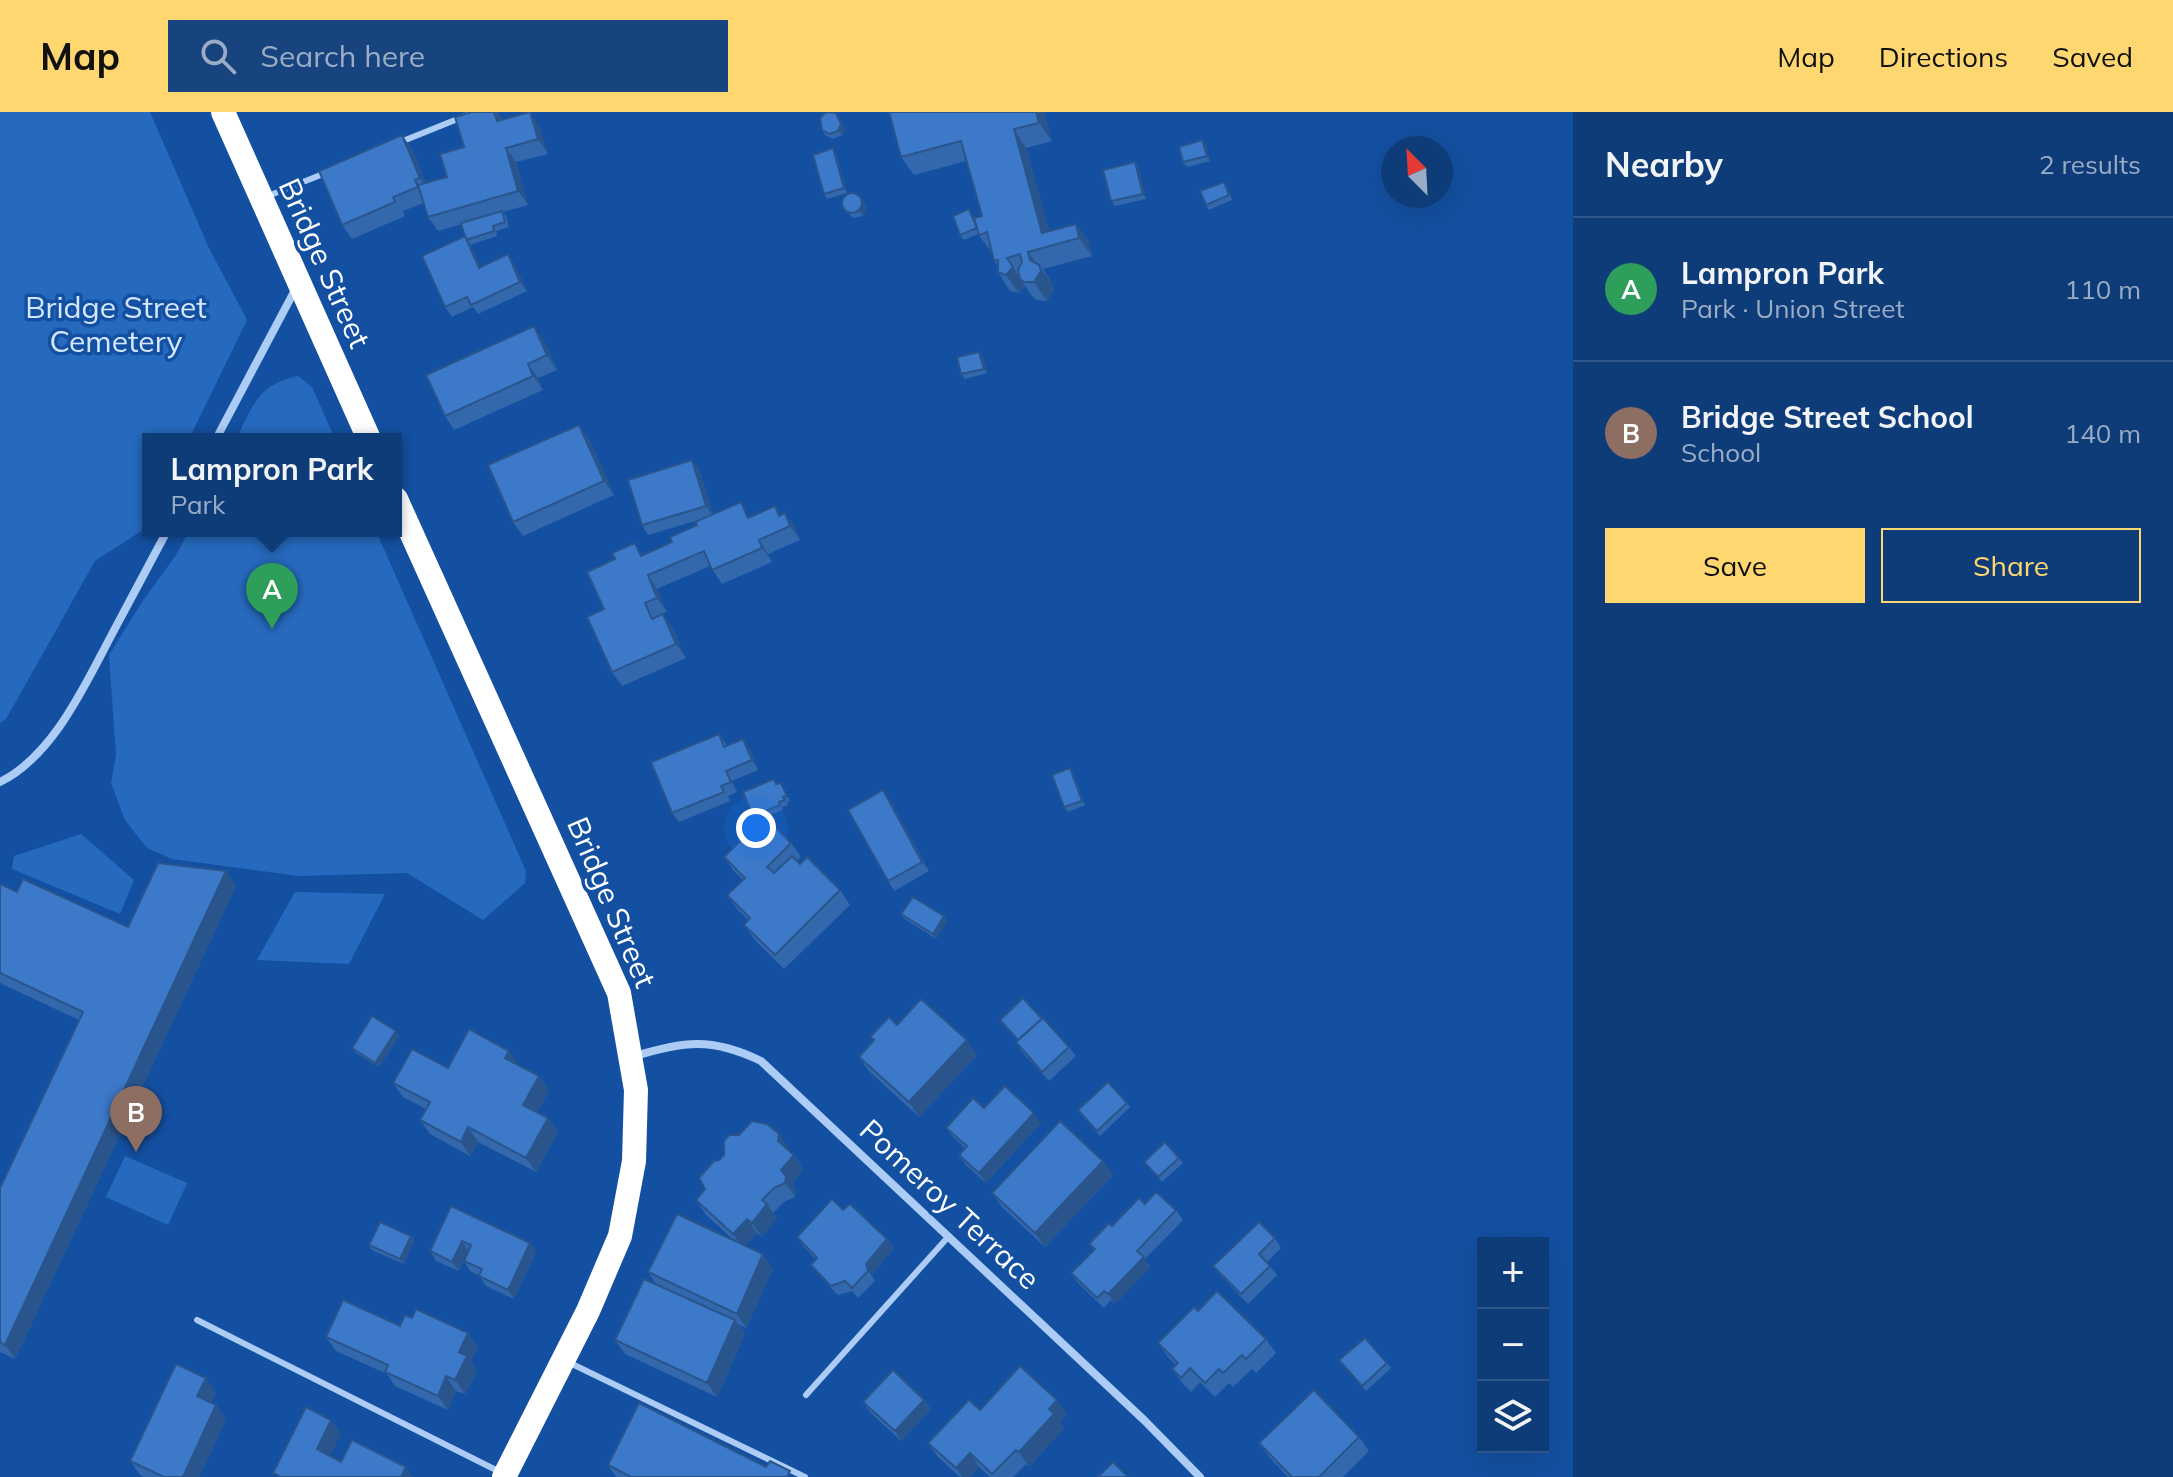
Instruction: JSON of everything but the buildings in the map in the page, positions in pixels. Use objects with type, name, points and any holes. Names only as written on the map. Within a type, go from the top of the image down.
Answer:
[{"type":"highway","name":"Bridge Street","points":[[223,112],[366,433]]},
{"type":"highway","name":"Bridge Street","points":[[402,512],[619,993],[632,1057],[637,1113],[626,1211],[610,1261],[505,1476]]},
{"type":"street","points":[[219,433],[299,284]]},
{"type":"street","points":[[0,782],[9,778],[41,749],[73,707],[164,537]]},
{"type":"street","name":"Pomeroy Terrace","points":[[632,1057],[700,1042],[734,1049],[761,1061],[1144,1420],[1200,1477]]},
{"type":"lane","points":[[389,147],[475,112]]},
{"type":"lane","points":[[261,199],[332,170]]},
{"type":"lane","points":[[806,1395],[949,1236]]},
{"type":"lane","points":[[197,1320],[505,1476]]},
{"type":"lane","points":[[563,1360],[805,1477]]},
{"type":"green space","name":"Bridge Street Cemetery","points":[[0,112],[150,112],[208,246],[247,320],[192,433],[142,433],[142,531],[95,561],[6,719],[0,723]]},
{"type":"green space","points":[[298,376],[312,387],[332,433],[239,433],[258,398],[284,380]]},
{"type":"green space","points":[[186,537],[379,537],[526,871],[525,883],[483,920],[407,873],[299,876],[172,859],[147,848],[125,820],[111,783],[116,755],[109,655]]},
{"type":"green space","points":[[81,834],[134,880],[120,914],[12,869],[14,856]]},
{"type":"green space","points":[[295,892],[385,894],[349,964],[257,960]]},
{"type":"green space","points":[[125,1156],[187,1183],[168,1225],[106,1197]]},
{"type":"place","name":"Lampron Park","points":[[272,629]]},
{"type":"place","name":"Bridge Street School","points":[[136,1152]]}]
